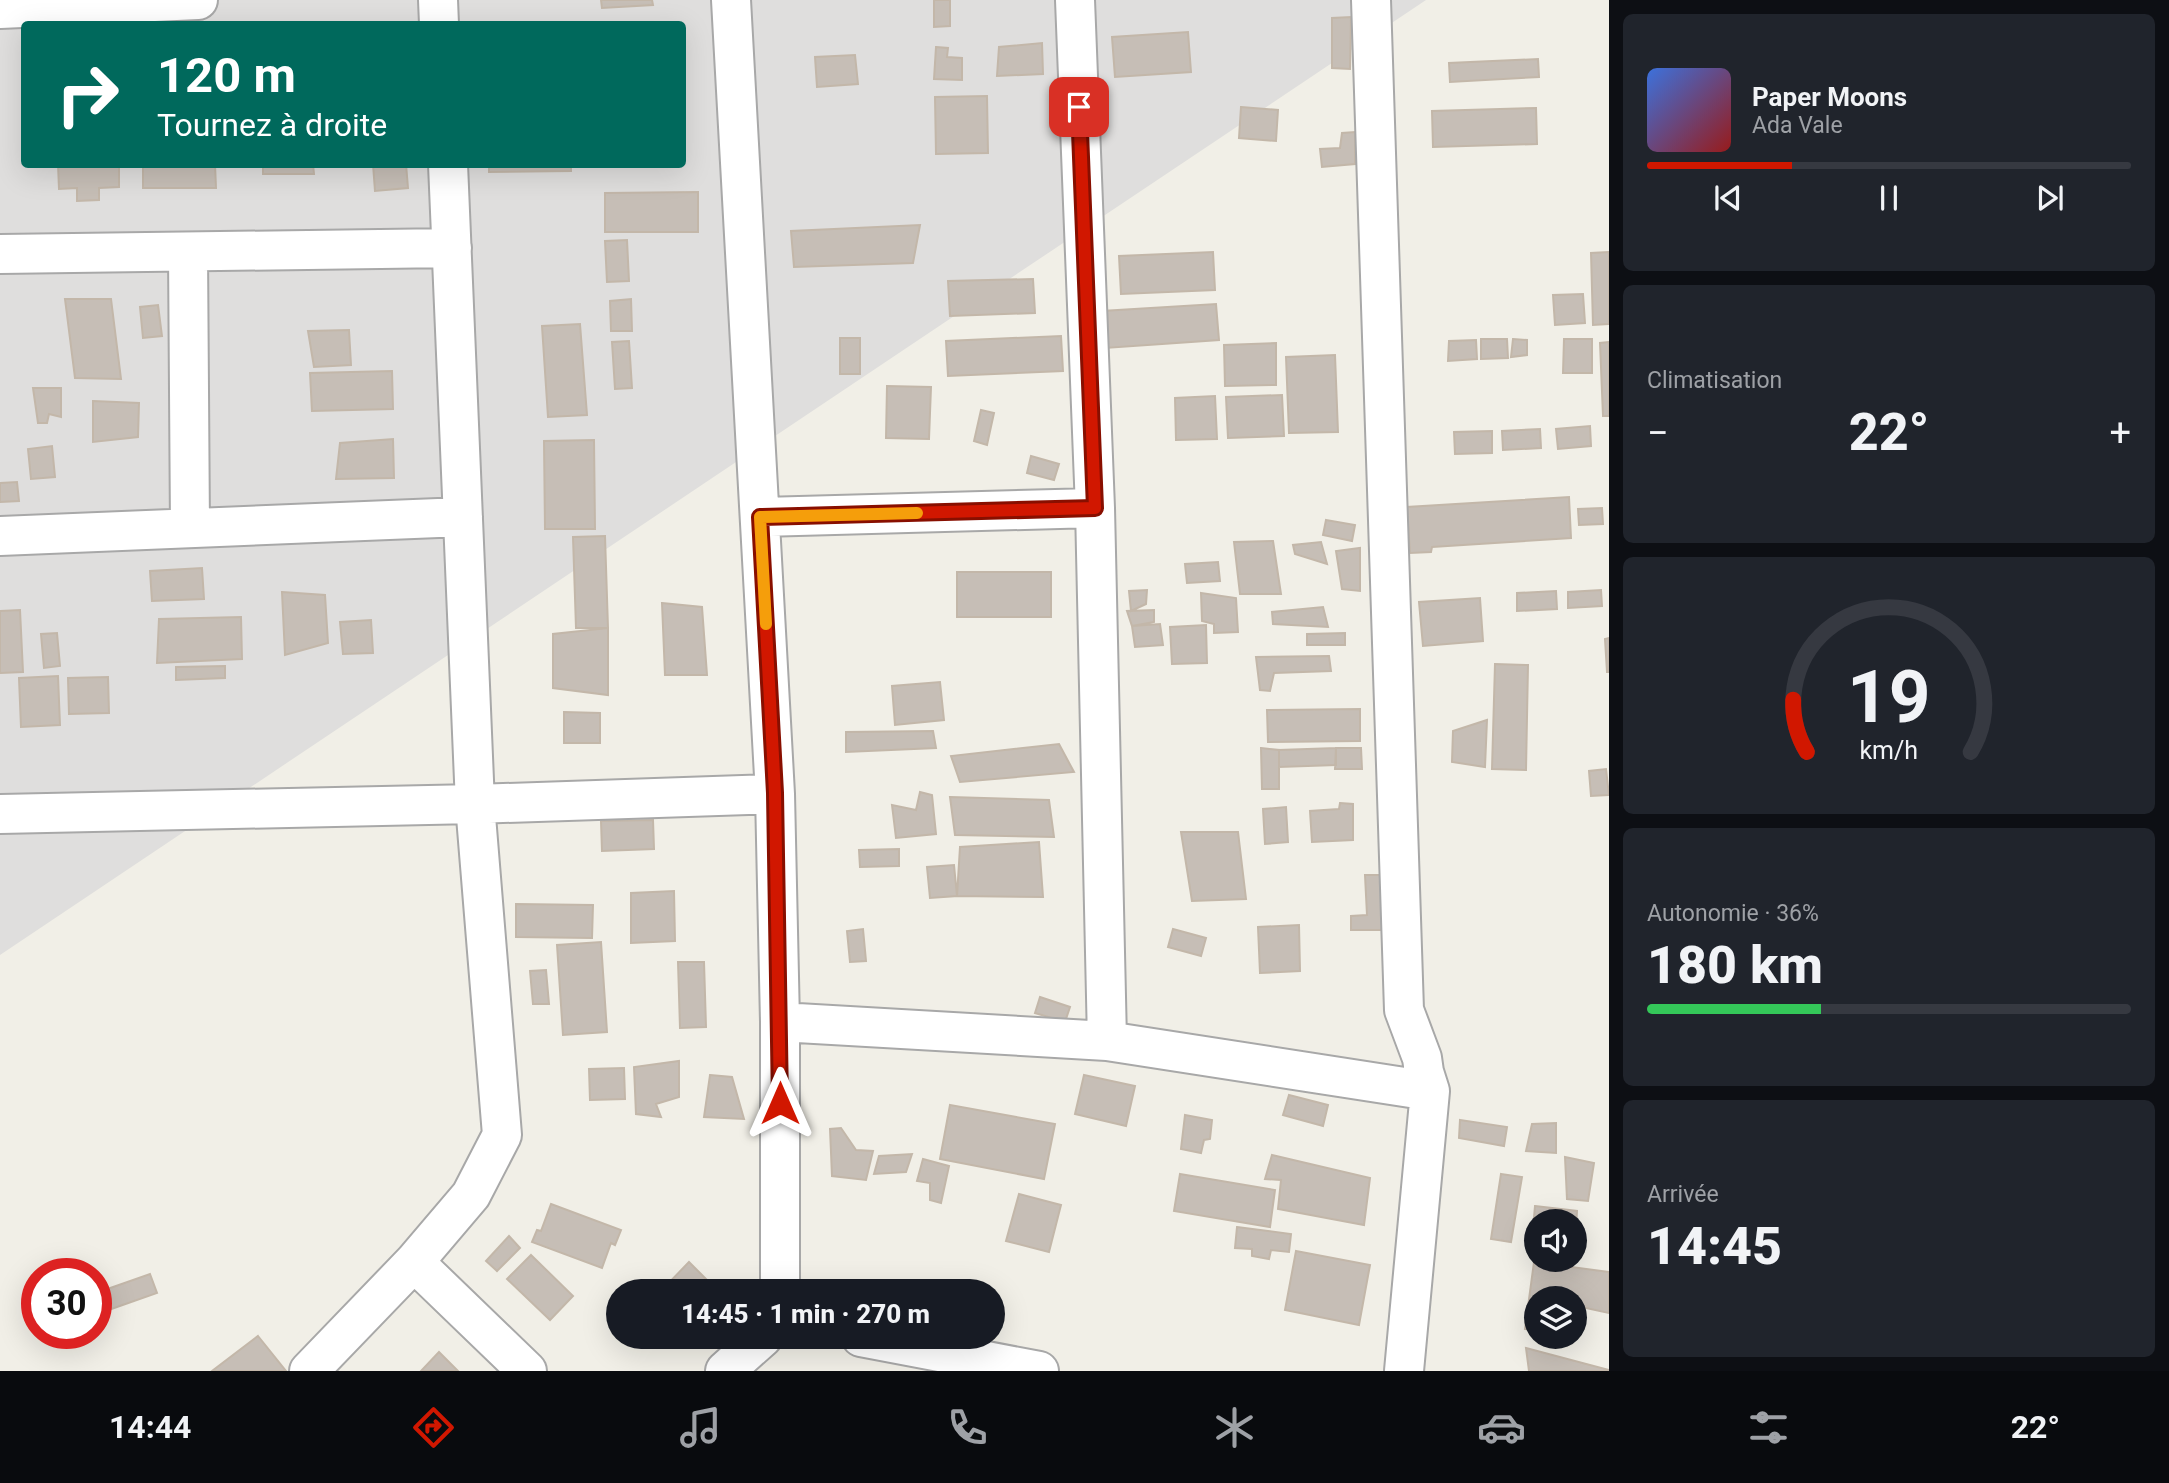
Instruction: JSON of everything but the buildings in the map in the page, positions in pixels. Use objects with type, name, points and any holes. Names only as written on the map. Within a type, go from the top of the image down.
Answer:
[{"type":"street","points":[[0,9],[198,0]]},
{"type":"street","points":[[438,0],[439,21]]},
{"type":"street","points":[[731,0],[775,793],[780,1022],[780,1279]]},
{"type":"street","points":[[1075,0],[1095,508],[1107,1041]]},
{"type":"street","points":[[1371,0],[1404,1010],[1422,1058],[1430,1091],[1404,1371]]},
{"type":"street","points":[[309,1371],[414,1262],[471,1195],[502,1135],[475,804],[447,168]]},
{"type":"street","points":[[0,254],[452,248]]},
{"type":"street","points":[[188,252],[190,528]]},
{"type":"street","points":[[760,517],[1095,508]]},
{"type":"street","points":[[0,537],[463,517]]},
{"type":"street","points":[[0,814],[475,804],[775,793]]},
{"type":"street","points":[[780,1022],[1107,1041],[1430,1091]]},
{"type":"street","points":[[414,1262],[527,1371]]},
{"type":"street","points":[[725,1371],[750,1349]]},
{"type":"street","points":[[924,1349],[1039,1371]]},
{"type":"shaded area","points":[[0,0],[1426,0],[0,955]]},
{"type":"slow traffic","points":[[766,624],[760,517],[917,513]]},
{"type":"route","points":[[780,1103],[775,793],[760,517],[1095,508],[1079,107]]}]
